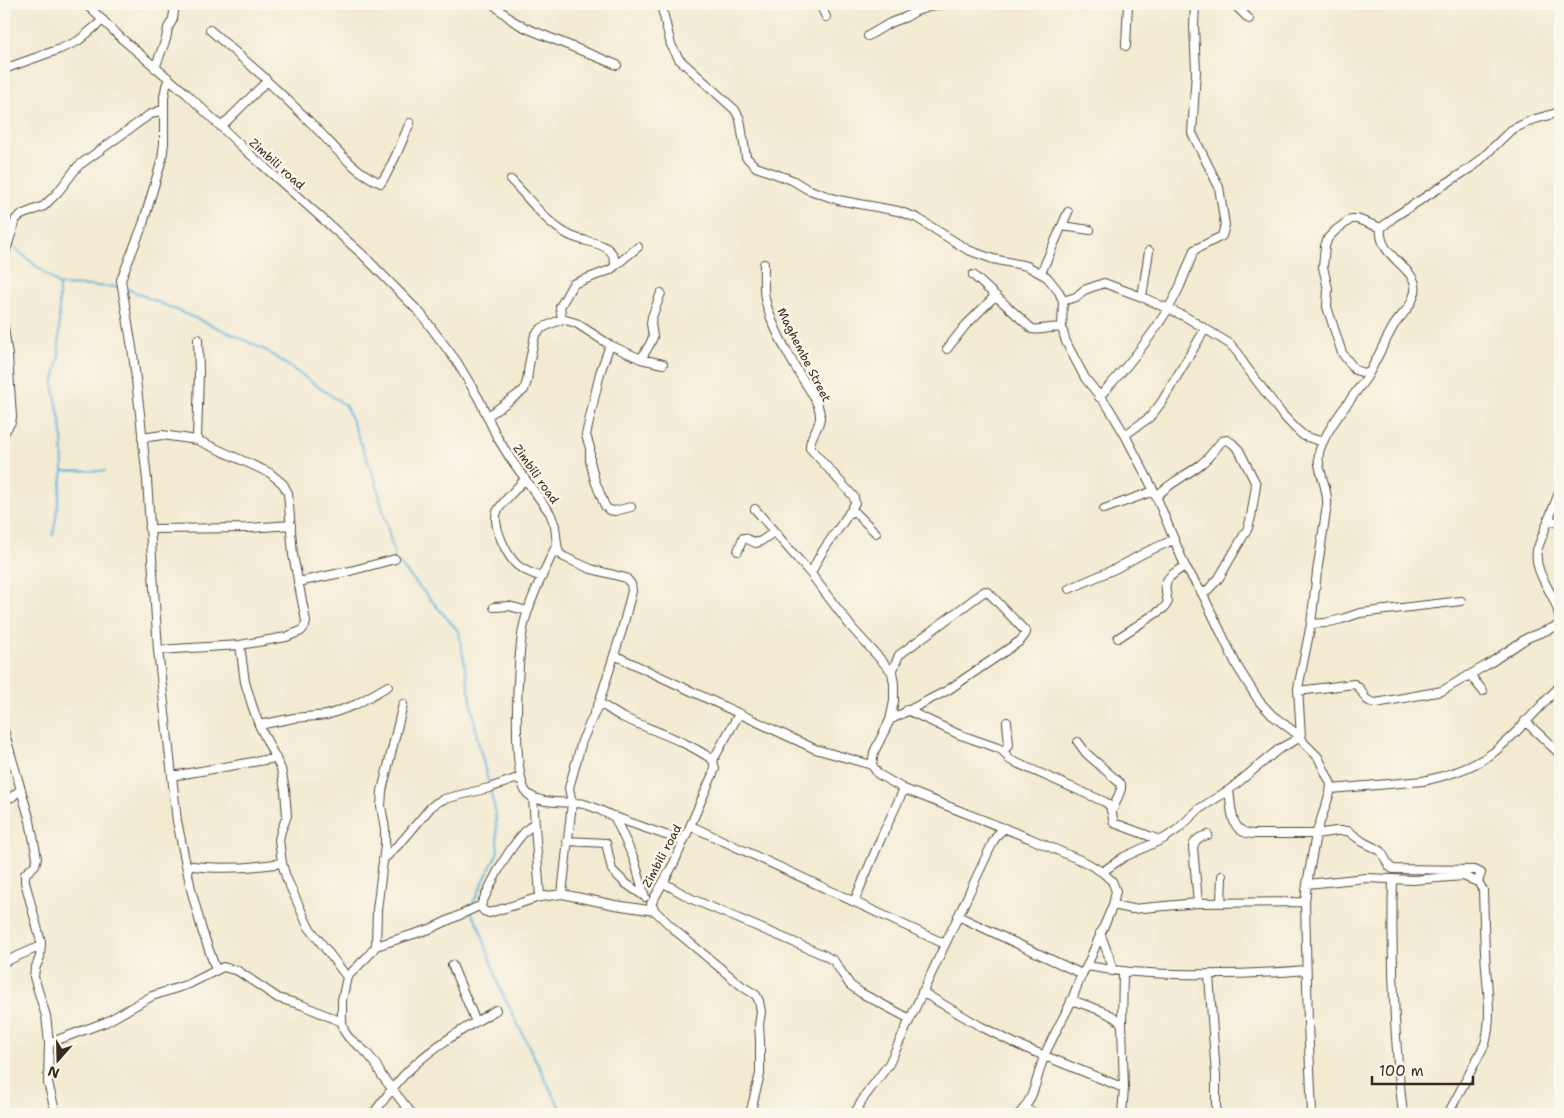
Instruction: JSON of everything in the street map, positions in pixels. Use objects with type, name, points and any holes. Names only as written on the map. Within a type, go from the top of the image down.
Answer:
[{"type":"street","name":"Zimbili road","points":[[86,4],[374,266],[422,314],[462,369],[488,416],[497,437],[550,513],[555,526],[557,544]]},
{"type":"street","points":[[155,68],[168,28],[173,19],[175,4]]},
{"type":"street","points":[[493,4],[513,21],[526,28],[617,65]]},
{"type":"street","points":[[661,4],[671,45],[679,59],[735,110],[740,119],[746,157],[756,167],[838,200],[898,210],[917,218],[968,250],[982,256],[1027,266],[1041,273],[1060,292],[1062,328],[1066,342],[1081,370],[1099,397],[1109,408],[1125,435],[1155,494],[1185,566],[1203,596],[1237,666],[1259,702],[1272,715],[1301,737]]},
{"type":"street","points":[[820,4],[826,17]]},
{"type":"street","points":[[868,36],[916,11],[945,4]]},
{"type":"street","points":[[1126,46],[1128,4]]},
{"type":"street","points":[[1099,397],[1136,357],[1168,308],[1180,286],[1194,250],[1222,236],[1225,225],[1219,187],[1192,133],[1196,80],[1195,4]]},
{"type":"street","points":[[1234,4],[1249,19]]},
{"type":"street","points":[[4,69],[78,41],[103,20]]},
{"type":"street","points":[[210,30],[265,78],[354,167],[370,179],[381,183],[401,148],[401,142],[410,123]]},
{"type":"street","points":[[169,79],[164,92],[164,143],[160,167],[143,224],[121,280],[136,380],[147,480],[158,650],[177,821],[202,930],[216,970]]},
{"type":"street","points":[[221,127],[267,81]]},
{"type":"street","points":[[4,256],[7,242],[16,220],[21,215],[44,206],[58,192],[78,166],[149,115],[164,109]]},
{"type":"street","points":[[1312,1114],[1305,902],[1316,834],[1331,784],[1318,757],[1304,743],[1301,737],[1298,691],[1311,624],[1316,572],[1327,500],[1318,461],[1320,449],[1368,374],[1394,325],[1408,309],[1415,293],[1416,284],[1412,276],[1389,253],[1383,244],[1380,235],[1381,228],[1394,217],[1475,165],[1510,130],[1532,120],[1560,112]]},
{"type":"street","points":[[511,180],[543,215],[556,226],[572,236],[612,252],[615,257],[615,266]]},
{"type":"street","points":[[1041,273],[1068,212]]},
{"type":"street","points":[[1368,374],[1355,370],[1342,353],[1328,307],[1328,289],[1322,268],[1328,238],[1344,223],[1351,219],[1357,219],[1381,228]]},
{"type":"street","points":[[1062,226],[1090,230]]},
{"type":"street","points":[[562,319],[560,307],[573,284],[610,270],[638,247]]},
{"type":"street","points":[[1142,297],[1149,252]]},
{"type":"street","name":"Maghembe Street","points":[[764,264],[765,297],[768,309],[796,368],[819,410],[820,421],[810,442],[810,448],[854,497],[855,503],[852,508]]},
{"type":"street","points":[[973,275],[1032,330],[1053,326],[1062,328]]},
{"type":"street","points":[[1062,301],[1076,297],[1084,290],[1104,283],[1142,297],[1186,317],[1230,344],[1281,413],[1295,428],[1304,436],[1323,442]]},
{"type":"street","points":[[640,359],[653,337],[652,317],[661,293]]},
{"type":"street","points":[[947,349],[965,326],[995,296]]},
{"type":"street","points":[[488,416],[524,390],[535,335],[542,328],[562,319],[576,323],[610,345],[640,359],[663,364]]},
{"type":"street","points":[[4,327],[7,388],[12,417],[4,433]]},
{"type":"street","points":[[1125,435],[1150,417],[1161,403],[1204,331]]},
{"type":"street","points":[[197,440],[198,339]]},
{"type":"street","points":[[610,345],[600,373],[586,435],[590,448],[590,461],[594,481],[605,506],[609,510],[615,511],[631,507]]},
{"type":"street","points":[[142,438],[162,436],[197,440],[264,470],[283,484],[288,493],[293,555],[306,621],[301,631],[286,637],[240,645],[158,650]]},
{"type":"street","points":[[1104,509],[1155,494],[1210,456],[1222,441],[1232,442],[1248,466],[1256,484],[1251,517],[1248,528],[1223,572],[1212,588],[1203,596]]},
{"type":"street","points":[[525,479],[498,509],[496,522],[504,546],[516,564],[542,577]]},
{"type":"street","points":[[1560,490],[1537,550],[1536,559],[1556,606],[1560,621]]},
{"type":"street","points":[[755,508],[811,574],[852,628],[892,672]]},
{"type":"street","points":[[811,574],[817,559],[852,508],[876,533]]},
{"type":"street","points":[[1548,519],[1560,524]]},
{"type":"street","points":[[149,529],[249,528],[290,525]]},
{"type":"street","points":[[738,551],[743,538],[756,543],[761,542],[774,532]]},
{"type":"street","points":[[1069,589],[1173,540]]},
{"type":"street","points":[[557,544],[528,611],[523,630],[517,684],[517,733],[523,787],[527,794],[532,797],[592,807],[684,841]]},
{"type":"street","points":[[557,544],[559,553],[564,557],[591,569],[626,578],[631,584],[632,591],[599,703],[582,742],[569,788],[572,803],[562,894]]},
{"type":"street","points":[[298,582],[395,558]]},
{"type":"street","points":[[1118,638],[1164,608],[1168,602],[1164,587],[1166,583],[1170,577],[1185,566]]},
{"type":"street","points":[[872,765],[874,752],[890,720],[894,701],[892,672],[899,655],[984,591],[989,593],[1026,632],[1020,641],[956,685],[890,720]]},
{"type":"street","points":[[1311,624],[1325,623],[1360,613],[1461,601]]},
{"type":"street","points":[[494,607],[509,606],[528,611]]},
{"type":"street","points":[[1298,691],[1357,684],[1365,699],[1376,703],[1442,691],[1527,638],[1560,625]]},
{"type":"street","points":[[240,645],[245,682],[259,725],[281,769],[287,816],[279,840],[286,877],[304,919],[347,977]]},
{"type":"street","points":[[614,655],[815,748],[872,765],[878,774],[904,789],[1005,828],[1087,863],[1112,881],[1116,890],[1112,905],[1045,1055],[1036,1084],[1022,1112],[1036,1114]]},
{"type":"street","points":[[1470,675],[1483,691]]},
{"type":"street","points":[[259,725],[294,718],[327,715],[355,705],[388,686]]},
{"type":"street","points":[[1330,789],[1423,782],[1435,779],[1486,757],[1501,746],[1560,686]]},
{"type":"street","points":[[599,703],[622,716],[688,745],[713,760],[739,714]]},
{"type":"street","points":[[376,946],[377,910],[385,829],[380,806],[403,704]]},
{"type":"street","points":[[907,710],[958,734],[1003,751],[1010,760],[1108,804],[1113,820],[1117,824],[1160,840]]},
{"type":"street","points":[[1525,721],[1560,754]]},
{"type":"street","points":[[1003,751],[1009,745],[1007,722]]},
{"type":"street","points":[[4,730],[30,821],[37,858],[35,865],[25,874],[25,882],[41,942],[40,957],[34,977],[45,1010],[48,1043],[48,1083],[56,1114]]},
{"type":"street","points":[[1102,872],[1124,857],[1178,829],[1199,809],[1229,790],[1280,749],[1301,737]]},
{"type":"street","points":[[1078,742],[1086,753],[1121,784],[1121,789],[1112,812]]},
{"type":"street","points":[[172,776],[276,758]]},
{"type":"street","name":"Zimbili road","points":[[653,908],[657,892],[664,883],[684,841],[715,769],[713,760]]},
{"type":"street","points":[[383,860],[404,840],[436,803],[521,777]]},
{"type":"street","points":[[4,798],[12,797],[21,789]]},
{"type":"street","points":[[854,902],[904,789]]},
{"type":"street","points":[[1229,790],[1234,823],[1239,830],[1248,834],[1316,834],[1336,830],[1348,831],[1380,851],[1393,869],[1475,870],[1481,873],[1478,882]]},
{"type":"street","points":[[532,797],[540,896]]},
{"type":"street","points":[[614,816],[634,859],[644,896]]},
{"type":"street","points":[[412,1114],[382,1076],[375,1063],[344,1031],[342,1000],[347,977],[376,946],[430,929],[480,907],[514,846],[534,823]]},
{"type":"street","points":[[691,826],[945,944]]},
{"type":"street","points":[[854,1114],[889,1064],[993,842],[1005,828]]},
{"type":"street","points":[[1198,903],[1193,847],[1194,842],[1200,837],[1208,835]]},
{"type":"street","points":[[567,841],[606,843],[612,870],[625,883],[644,896],[653,908],[744,987],[756,995],[761,1012],[759,1025],[760,1074],[750,1114]]},
{"type":"street","points":[[186,865],[208,868],[234,868],[282,863]]},
{"type":"street","points":[[1221,903],[1222,876]]},
{"type":"street","points":[[1307,884],[1366,878],[1413,880],[1463,876],[1478,882],[1484,890],[1484,940],[1490,1012],[1488,1033],[1485,1044],[1448,1114]]},
{"type":"street","points":[[1393,879],[1394,1012],[1403,1114]]},
{"type":"street","points":[[664,883],[692,899],[824,955],[834,961],[850,985],[861,993],[910,1019]]},
{"type":"street","points":[[480,907],[488,913],[540,896],[562,894],[615,905],[653,908]]},
{"type":"street","points":[[1112,905],[1132,909],[1198,903],[1305,902]]},
{"type":"street","points":[[958,916],[1082,974]]},
{"type":"street","points":[[1100,933],[1112,971]]},
{"type":"street","points":[[4,962],[41,946]]},
{"type":"street","points":[[452,965],[476,1022]]},
{"type":"street","points":[[1086,966],[1123,972],[1209,975],[1306,970]]},
{"type":"street","points":[[48,1043],[106,1022],[152,996],[189,984],[223,967],[238,971],[278,998],[302,1005],[342,1022]]},
{"type":"street","points":[[1122,1114],[1124,1088],[1123,972]]},
{"type":"street","points":[[1209,975],[1216,1076],[1216,1114]]},
{"type":"street","points":[[922,992],[980,1026],[1018,1045],[1124,1088]]},
{"type":"street","points":[[1071,1000],[1101,1011],[1120,1021],[1122,1025]]},
{"type":"street","points":[[373,1114],[392,1089],[428,1054],[451,1037],[496,1010]]},
{"type":"waterway","points":[[10,244],[59,285],[120,287]]},
{"type":"waterway","points":[[53,536],[63,471],[62,431],[53,384],[59,359],[59,286]]},
{"type":"waterway","points":[[125,288],[267,351],[346,406],[375,479],[395,557]]},
{"type":"waterway","points":[[63,471],[105,471]]},
{"type":"waterway","points":[[397,561],[459,632],[478,741],[489,785]]},
{"type":"waterway","points":[[472,905],[498,852],[495,810],[490,789]]},
{"type":"waterway","points":[[471,912],[479,926],[501,991],[563,1114]]}]
